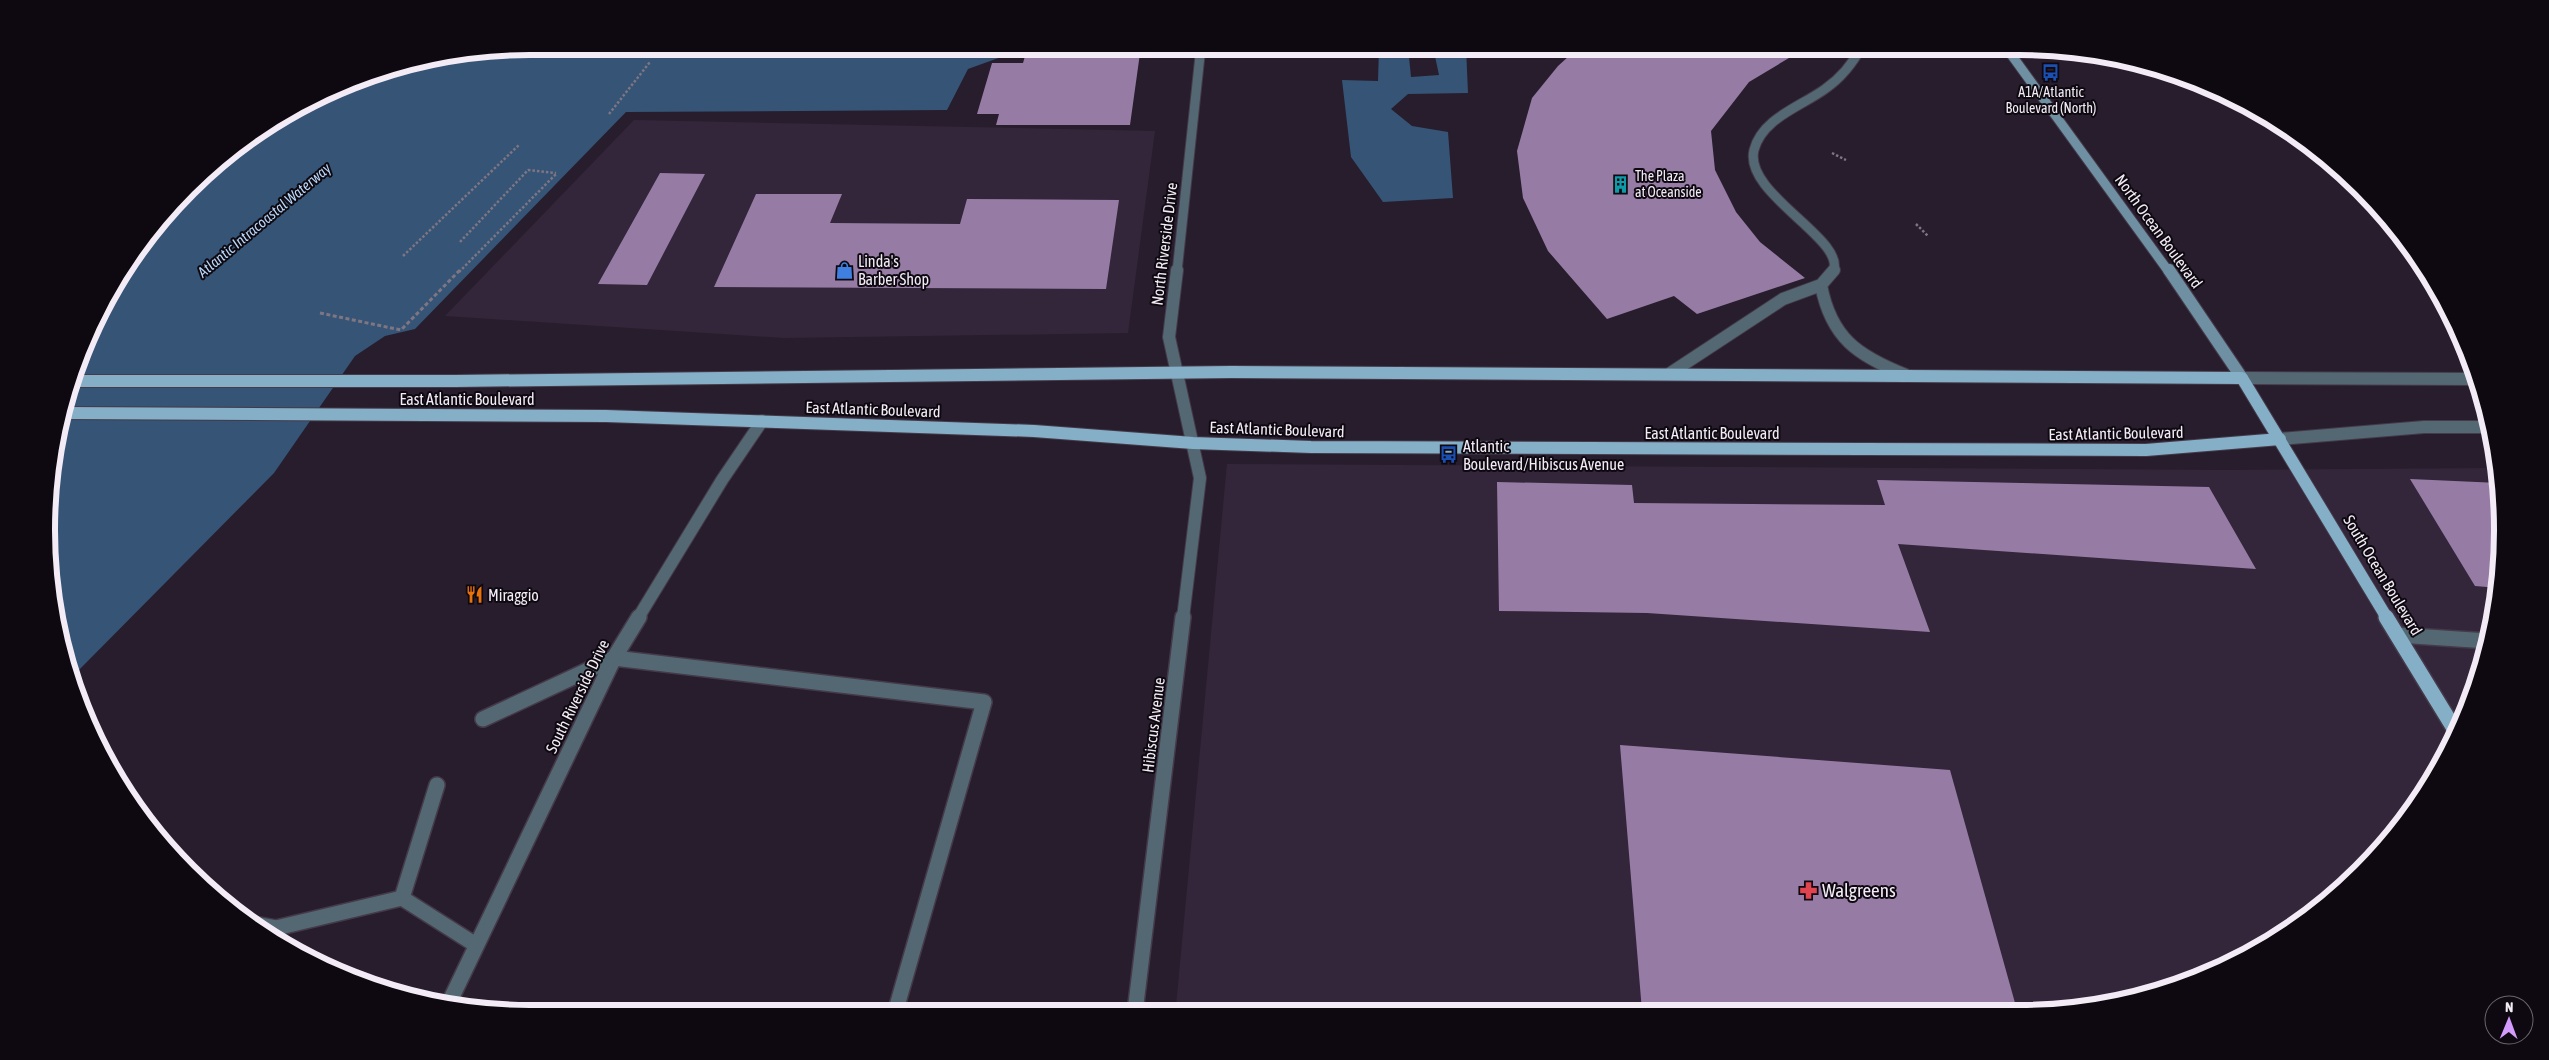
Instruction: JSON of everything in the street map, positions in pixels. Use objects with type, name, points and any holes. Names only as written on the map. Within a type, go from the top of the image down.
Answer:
[{"type":"main road","name":"North Ocean Boulevard","points":[[2012,55],[2180,285],[2280,439]]},
{"type":"main road","name":"East Atlantic Boulevard","points":[[79,381],[455,381],[1178,372],[2242,378]]},
{"type":"main road","name":"East Atlantic Boulevard","points":[[70,413],[606,416],[1034,431],[1193,442],[1311,447],[2146,450],[2280,439]]},
{"type":"main road","name":"South Ocean Boulevard","points":[[2280,439],[2452,725]]},
{"type":"street","name":"North Riverside Drive","points":[[1193,442],[1170,337],[1200,55]]},
{"type":"street","points":[[1669,374],[1783,299],[1821,285],[1831,275],[1835,267],[1834,257],[1818,236],[1781,204],[1764,184],[1754,164],[1754,146],[1765,130],[1789,112],[1825,90],[1851,67],[1857,55]]},
{"type":"street","points":[[1821,285],[1828,315],[1853,346],[1871,361],[1906,375]]},
{"type":"street","name":"East Atlantic Boulevard","points":[[2242,378],[2470,379]]},
{"type":"street","name":"South Riverside Drive","points":[[451,998],[614,658],[722,480],[762,421]]},
{"type":"street","name":"East Atlantic Boulevard","points":[[2280,439],[2424,427],[2483,428]]},
{"type":"street","name":"Hibiscus Avenue","points":[[1135,1005],[1199,497],[1200,478],[1193,442]]},
{"type":"street","points":[[2398,635],[2481,641]]},
{"type":"street","points":[[483,719],[614,658],[984,702],[897,1005]]},
{"type":"street","points":[[402,898],[437,785]]},
{"type":"street","points":[[269,927],[276,928],[402,898],[476,945]]},
{"type":"path","points":[[609,114],[650,62]]},
{"type":"path","points":[[403,256],[520,144]]},
{"type":"path","points":[[1832,154],[1846,160]]},
{"type":"path","points":[[320,313],[401,330],[557,173],[528,170],[460,242]]},
{"type":"path","points":[[1916,224],[1928,236]]},
{"type":"shaded area","points":[[634,120],[1155,131],[1128,333],[784,338],[445,316]]},
{"type":"shaded area","points":[[1227,464],[2226,470],[2490,468],[2494,530],[2493,561],[2485,623],[2469,683],[2458,712],[2430,768],[2396,819],[2355,866],[2332,887],[2283,925],[2229,956],[2201,969],[2172,980],[2112,996],[2050,1004],[1176,1005]]},
{"type":"water","name":"Atlantic Intracoastal Waterway","points":[[1007,55],[968,69],[947,110],[626,112],[415,329],[385,336],[355,356],[274,473],[77,672],[64,623],[59,592],[55,530],[56,499],[64,437],[80,377],[91,348],[119,292],[135,266],[173,217],[194,194],[241,153],[292,119],[348,91],[377,80],[437,64],[499,56]]},
{"type":"water","points":[[1379,55],[1409,55],[1411,77],[1439,75],[1435,55],[1466,55],[1468,93],[1408,94],[1391,109],[1412,126],[1448,132],[1453,198],[1383,202],[1351,157],[1342,80],[1378,81]]},
{"type":"building","points":[[1025,55],[1140,55],[1130,125],[996,125],[999,114],[977,114],[992,63],[1023,63]]},
{"type":"building","name":"The Plaza at Oceanside","points":[[1570,55],[1794,55],[1749,82],[1711,131],[1715,170],[1736,212],[1760,242],[1805,278],[1697,314],[1674,296],[1607,319],[1548,251],[1523,198],[1517,151],[1532,98],[1558,66]]},
{"type":"building","points":[[660,173],[705,174],[647,285],[598,284]]},
{"type":"building","points":[[756,194],[842,194],[830,223],[960,224],[967,199],[1119,200],[1106,289],[714,287]]},
{"type":"building","points":[[2410,479],[2491,483],[2494,530],[2490,587],[2475,586]]},
{"type":"building","points":[[1877,480],[2209,487],[2256,569],[1898,544],[1930,632],[1647,613],[1499,611],[1497,482],[1632,485],[1634,503],[1885,505]]},
{"type":"building","name":"Walgreens","points":[[1620,745],[1950,770],[2016,1005],[1642,1005]]},
{"type":"place","name":"A1A/Atlantic Boulevard (North)","points":[[2051,72]]},
{"type":"place","name":"The Plaza at Oceanside","points":[[1621,184]]},
{"type":"place","name":"Linda's Barber Shop","points":[[844,270]]},
{"type":"place","name":"Atlantic Boulevard/Hibiscus Avenue","points":[[1449,455]]},
{"type":"place","name":"Miraggio","points":[[474,595]]},
{"type":"place","name":"Walgreens","points":[[1808,890]]}]
